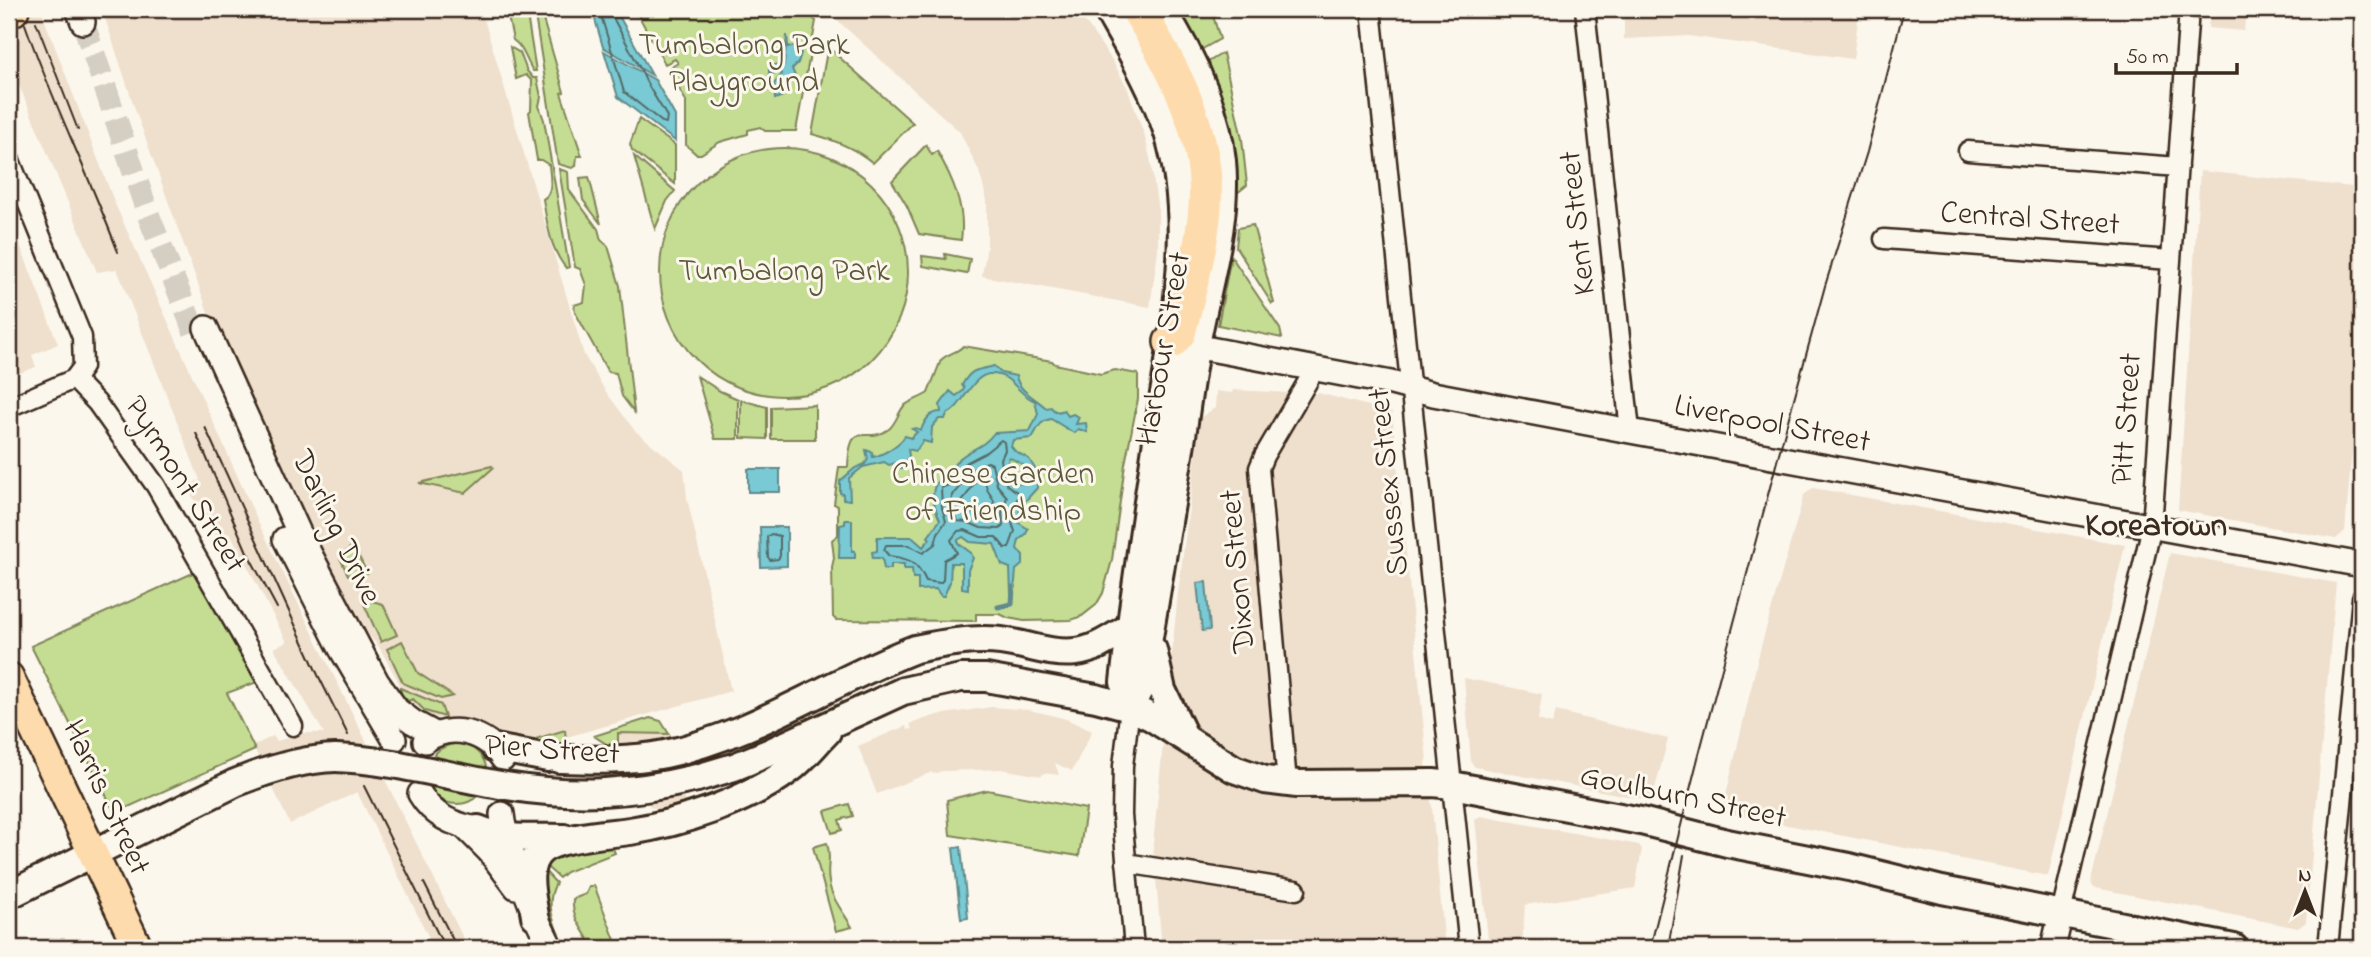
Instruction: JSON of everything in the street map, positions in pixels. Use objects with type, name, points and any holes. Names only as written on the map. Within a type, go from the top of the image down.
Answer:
[{"type":"highway","points":[[1137,9],[1163,50],[1180,87],[1192,118],[1203,168],[1205,208],[1179,332],[1183,344]]},
{"type":"main road","name":"Harbour Street","points":[[1107,9],[1137,64],[1167,132],[1178,180],[1182,238],[1183,344],[1140,631],[1142,687],[1130,707]]},
{"type":"main road","name":"Harbour Street","points":[[1162,9],[1177,33],[1208,104],[1222,160],[1224,192],[1219,235],[1183,344]]},
{"type":"main road","points":[[499,754],[553,758],[640,758],[665,754],[721,737],[915,649],[983,640],[1079,652],[1140,631]]},
{"type":"main road","points":[[1003,676],[1087,667],[1114,652],[1140,631]]},
{"type":"main road","points":[[1140,631],[1162,690],[1187,740]]},
{"type":"main road","name":"Pier Street","points":[[9,895],[197,801],[257,775],[324,759],[380,761],[543,791],[617,793],[672,784],[734,767],[903,691],[961,678],[1003,676],[1130,707]]},
{"type":"main road","name":"Harris Street","points":[[9,677],[138,948]]},
{"type":"main road","name":"Goulburn Street","points":[[1130,707],[1151,717],[1234,769],[1265,780],[1287,783],[1452,785],[1641,821],[1727,843],[1849,867],[1930,888],[2234,948]]},
{"type":"main road","points":[[535,916],[530,880],[534,859],[542,850],[579,838],[654,826],[716,808],[790,770],[838,720]]},
{"type":"main road","points":[[471,828],[493,835],[504,821],[579,838]]},
{"type":"street","name":"Sussex Street","points":[[1371,9],[1469,948]]},
{"type":"street","name":"Kent Street","points":[[1585,9],[1630,430]]},
{"type":"street","name":"Pitt Street","points":[[2053,948],[2152,526],[2189,9]]},
{"type":"street","points":[[1969,151],[2178,167]]},
{"type":"street","points":[[9,158],[82,337],[83,368],[74,379],[9,407]]},
{"type":"street","name":"Central Street","points":[[1884,239],[2171,260]]},
{"type":"street","name":"Darling Drive","points":[[394,739],[341,649],[286,542],[201,333],[300,535],[377,682],[397,710],[429,739],[447,731],[471,733],[484,739],[499,754]]},
{"type":"street","name":"Liverpool Street","points":[[1183,344],[1630,430],[2362,565]]},
{"type":"street","name":"Dixon Street","points":[[1287,783],[1259,468],[1315,369]]},
{"type":"street","name":"Pyrmont Street","points":[[74,379],[97,404],[156,486],[293,726]]},
{"type":"street","points":[[2328,948],[2362,598]]},
{"type":"street","name":"Harbour Street","points":[[1130,707],[1122,792],[1134,948]]},
{"type":"street","points":[[420,794],[440,816],[471,828],[535,916]]},
{"type":"street","points":[[504,821],[535,916],[551,948]]},
{"type":"street","points":[[1126,863],[1296,890]]},
{"type":"shaded area","points":[[9,9],[42,9],[115,204],[259,524],[468,948],[434,948],[357,792],[290,824],[253,746],[273,736],[277,741],[303,733],[324,733],[274,648],[287,642],[230,533],[217,537],[186,486],[200,480],[117,269],[97,272],[9,61]]},
{"type":"shaded area","points":[[102,9],[481,9],[584,355],[606,392],[635,431],[684,470],[687,498],[731,691],[527,748],[462,719],[434,718],[402,696],[397,679],[379,647],[361,626],[329,569],[216,334]]},
{"type":"shaded area","points":[[825,9],[1076,9],[1112,60],[1127,87],[1150,158],[1158,211],[1158,250],[1150,307],[982,276],[987,246],[987,200],[979,171],[960,132]]},
{"type":"shaded area","points":[[1624,9],[1854,9],[1852,18],[1858,19],[1853,59],[1689,36],[1624,39]]},
{"type":"shaded area","points":[[2210,9],[2246,9],[2244,31],[2208,28]]},
{"type":"shaded area","points":[[2200,171],[2362,188],[2362,330],[2345,531],[2336,539],[2178,510]]},
{"type":"shaded area","points":[[9,216],[58,344],[32,355],[36,367],[9,377]]},
{"type":"shaded area","points":[[1233,390],[1292,391],[1313,395],[1318,393],[1392,412],[1445,948],[1162,948],[1153,845],[1178,593],[1201,417],[1215,408],[1216,391],[1232,393]]},
{"type":"shaded area","points":[[1813,488],[2125,545],[2048,876],[1722,812],[1760,650],[1804,495]]},
{"type":"shaded area","points":[[2170,553],[2336,583],[2306,922],[2298,928],[2096,888],[2092,885]]},
{"type":"shaded area","points":[[1464,678],[1542,694],[1538,720],[1552,724],[1556,711],[1668,739],[1653,796],[1648,800],[1475,767],[1471,762]]},
{"type":"shaded area","points":[[992,707],[1047,714],[1092,731],[1072,771],[1055,763],[1059,775],[1043,773],[1042,776],[1001,769],[932,772],[877,794],[858,746],[906,726],[908,730],[912,729],[910,724],[937,715]]},
{"type":"shaded area","points":[[618,733],[669,734],[678,758],[672,759],[686,807],[671,811],[650,807],[639,748],[618,748]]},
{"type":"shaded area","points":[[1480,816],[1639,845],[1642,849],[1635,888],[1525,905],[1522,948],[1489,948],[1475,820]]},
{"type":"green space","points":[[503,9],[526,9],[536,71],[533,71],[513,40]]},
{"type":"green space","points":[[534,9],[540,9],[564,92],[561,93],[582,156],[577,156],[576,166],[572,168],[558,164]]},
{"type":"green space","name":"Tumbalong Park Playground","points":[[635,9],[801,9],[816,21],[796,131],[765,131],[760,127],[696,154],[686,145],[686,101],[668,69],[678,63],[675,59],[665,64]]},
{"type":"green space","points":[[1176,9],[1211,9],[1220,39],[1199,51]]},
{"type":"green space","points":[[510,47],[520,53],[527,71],[533,78],[537,78],[541,97],[539,106],[544,120],[569,267],[566,268],[553,244],[546,217],[543,199],[549,193],[550,174],[549,165],[537,160],[529,112],[532,81],[526,75],[516,79]]},
{"type":"green space","points":[[830,49],[913,123],[873,163],[844,145],[812,134],[827,51]]},
{"type":"green space","points":[[1223,53],[1242,139],[1247,185],[1236,194],[1205,64]]},
{"type":"green space","points":[[639,119],[675,145],[675,184],[632,150],[630,144]]},
{"type":"green space","points":[[926,145],[932,155],[937,151],[953,183],[962,217],[961,240],[919,234],[892,181]]},
{"type":"green space","name":"Tumbalong Park","points":[[784,148],[808,150],[831,157],[872,184],[899,225],[906,248],[906,296],[899,319],[872,360],[831,387],[808,394],[784,396],[760,394],[737,387],[696,360],[669,319],[662,296],[660,272],[662,248],[669,225],[696,184],[737,157],[760,150]]},
{"type":"green space","points":[[634,156],[675,191],[667,201],[655,229]]},
{"type":"green space","points":[[559,169],[568,172],[569,190],[598,229],[601,240],[608,246],[620,286],[634,412],[622,396],[616,373],[608,372],[575,312],[574,305],[584,302],[586,285],[580,269],[575,267]]},
{"type":"green space","points":[[589,177],[601,224],[583,200],[580,178]]},
{"type":"green space","points":[[1253,225],[1274,303],[1272,304],[1236,247],[1238,228]]},
{"type":"green space","points":[[945,254],[970,259],[967,274],[923,266],[922,256],[946,259]]},
{"type":"green space","points":[[1231,256],[1280,329],[1282,338],[1218,325]]},
{"type":"green space","name":"Chinese Garden of Friendship","points":[[963,346],[1052,361],[1055,364],[1101,374],[1115,370],[1138,374],[1138,399],[1125,464],[1112,560],[1103,593],[1096,605],[1082,616],[1071,620],[1024,621],[1000,614],[976,614],[976,621],[836,620],[833,617],[832,540],[838,535],[838,506],[834,504],[839,467],[848,467],[849,451],[856,437],[889,429],[904,406],[928,393],[941,360]]},
{"type":"green space","points":[[697,376],[738,399],[738,439],[715,439]]},
{"type":"green space","points":[[741,400],[767,407],[767,439],[741,438]]},
{"type":"green space","points":[[815,405],[815,439],[771,439],[771,407]]},
{"type":"green space","points":[[492,466],[493,468],[465,493],[419,483]]},
{"type":"green space","points":[[353,545],[367,573],[348,575],[340,558]]},
{"type":"green space","points":[[195,572],[260,681],[227,693],[255,750],[115,813],[31,646]]},
{"type":"green space","points":[[372,601],[383,604],[397,635],[381,642],[364,604]]},
{"type":"green space","points":[[402,641],[418,673],[453,696],[441,699],[403,683],[387,649]]},
{"type":"green space","points":[[400,688],[441,705],[445,717],[425,711],[413,699],[408,701]]},
{"type":"green space","points":[[650,718],[661,721],[669,734],[618,733],[618,748],[594,736]]},
{"type":"green space","points":[[565,730],[567,752],[529,741]]},
{"type":"green space","points":[[457,744],[474,749],[482,757],[487,774],[482,791],[474,799],[457,804],[440,799],[432,791],[427,774],[432,757],[440,749]]},
{"type":"green space","points":[[987,790],[1086,809],[1079,856],[950,835],[947,800]]},
{"type":"green space","points":[[849,804],[853,816],[839,820],[842,830],[832,833],[825,811]]},
{"type":"green space","points":[[609,840],[615,853],[566,872],[559,878],[540,863],[544,855]]},
{"type":"green space","points":[[827,843],[830,888],[852,927],[836,931],[813,847]]},
{"type":"green space","points":[[540,866],[556,883],[551,905],[561,941],[559,942],[546,912]]},
{"type":"green space","points":[[594,885],[618,948],[593,948],[576,919],[573,899],[586,894],[589,887]]},
{"type":"water","points":[[592,9],[615,9],[652,75],[603,47]]},
{"type":"water","points":[[787,35],[788,47],[795,46],[801,53],[798,63],[792,69],[795,76],[787,85],[783,96],[775,99],[774,84],[782,74],[769,74],[769,65],[784,65]]},
{"type":"water","points":[[604,51],[655,80],[675,116],[675,141],[618,97]]},
{"type":"water","points":[[994,366],[1001,373],[1016,376],[1024,391],[1046,408],[1051,407],[1058,412],[1064,410],[1068,416],[1073,414],[1079,417],[1076,424],[1086,423],[1087,432],[1078,429],[1074,433],[1051,419],[1041,424],[1032,438],[1013,440],[1011,446],[1029,459],[1040,477],[1037,488],[1020,512],[1019,523],[1028,529],[1019,540],[1017,549],[1023,555],[1023,564],[1016,570],[1014,593],[1011,594],[1010,568],[1002,565],[994,544],[970,542],[963,537],[958,543],[971,553],[973,558],[968,570],[968,589],[962,588],[962,563],[951,563],[950,582],[944,596],[936,589],[918,590],[918,578],[913,578],[912,569],[904,569],[904,564],[891,564],[891,569],[884,569],[882,558],[873,558],[872,552],[877,551],[877,537],[912,537],[923,547],[940,520],[933,495],[938,481],[946,479],[958,460],[994,433],[1030,431],[1038,414],[1035,401],[997,374],[982,376],[958,406],[932,427],[931,443],[923,441],[916,451],[908,449],[907,466],[902,469],[899,468],[899,462],[889,465],[884,462],[863,467],[849,478],[850,500],[843,499],[840,481],[855,468],[865,464],[868,459],[866,450],[872,452],[873,457],[890,449],[905,436],[911,438],[917,432],[912,429],[921,430],[928,417],[941,412],[940,405],[950,391],[956,396],[963,391],[962,385],[969,375]],"holes":[[[1009,457],[1025,466],[1023,484],[1015,481],[1010,474]]]},
{"type":"water","points":[[748,469],[780,469],[780,492],[748,492]]},
{"type":"water","points":[[845,520],[852,520],[852,551],[855,551],[855,558],[839,558],[840,525],[845,524]]},
{"type":"water","points":[[760,527],[787,527],[787,566],[761,567]]},
{"type":"water","points":[[1206,582],[1210,630],[1202,631],[1197,583]]},
{"type":"water","points":[[961,847],[968,918],[961,919],[953,848]]},
{"type":"waterway","points":[[998,607],[1012,604],[1013,587]]},
{"type":"tunnel","points":[[83,22],[148,214],[197,338]]},
{"type":"tram line","points":[[1650,948],[1781,446],[1825,286],[1867,152],[1904,9]]},
{"type":"tram line","points":[[36,22],[78,130]]},
{"type":"tram line","points":[[25,24],[118,252]]},
{"type":"tram line","points":[[205,427],[348,735]]},
{"type":"tram line","points":[[196,433],[247,552],[277,608]]},
{"type":"tram line","points":[[364,786],[445,948]]},
{"type":"tram line","points":[[1668,948],[1684,855]]},
{"type":"tram line","points":[[424,883],[457,948]]},
{"type":"district","name":"Koreatown","points":[[2156,527]]}]
